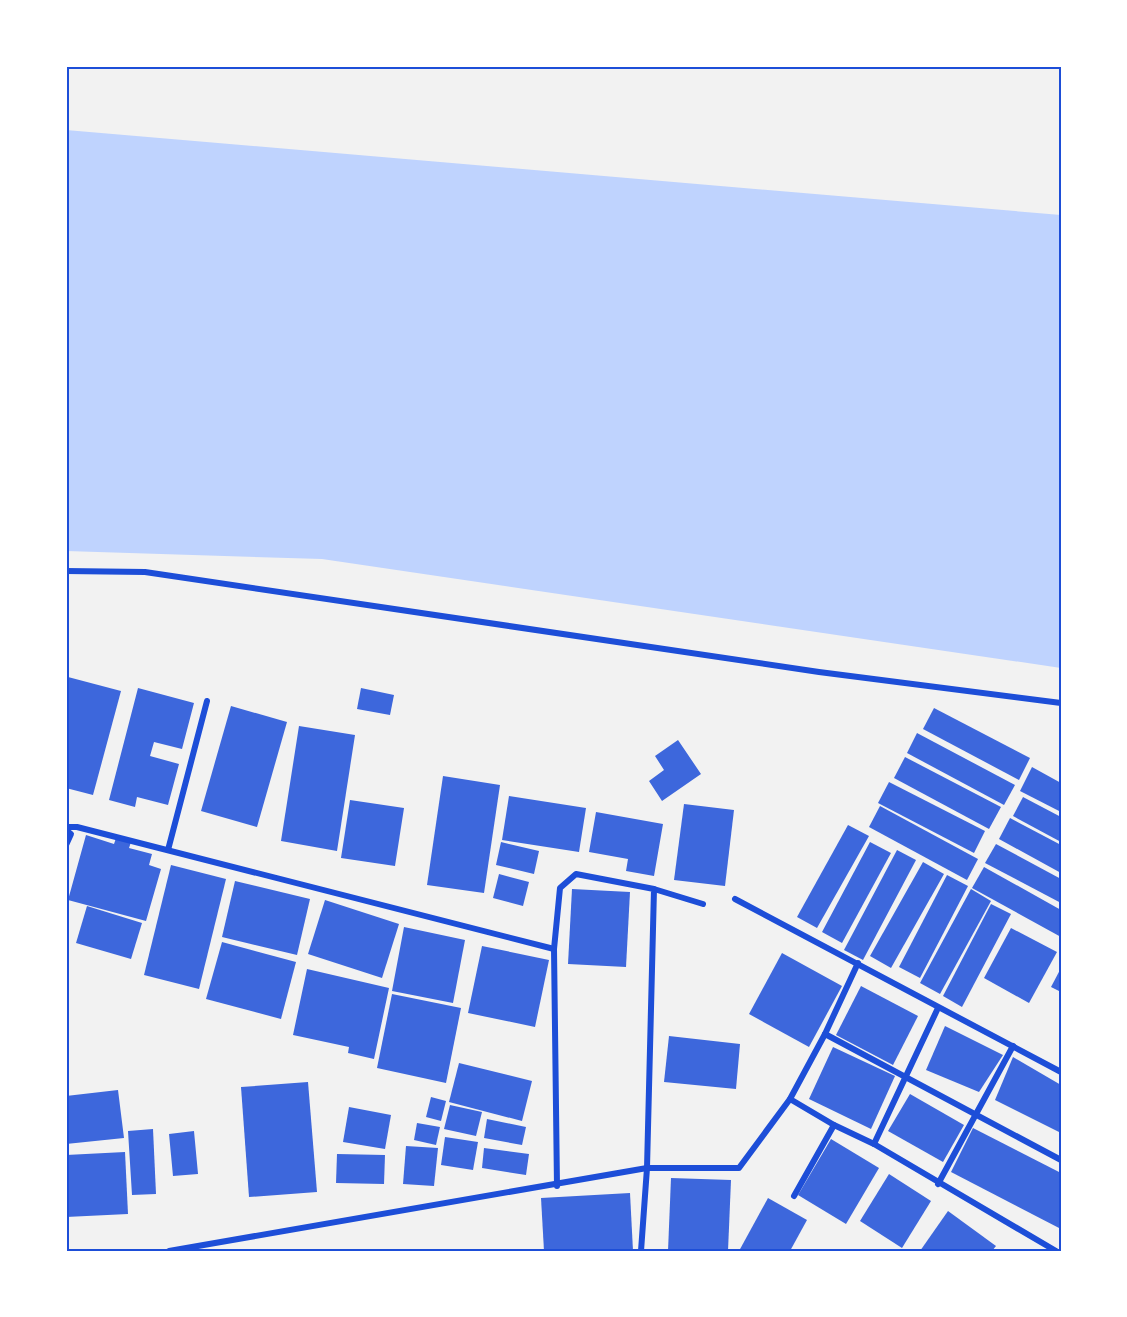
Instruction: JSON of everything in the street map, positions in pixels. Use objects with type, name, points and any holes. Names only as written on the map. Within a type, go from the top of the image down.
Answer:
[{"type":"street","points":[[66,571],[145,572],[819,672],[1061,703]]},
{"type":"street","points":[[168,850],[207,701]]},
{"type":"street","points":[[66,845],[71,834],[66,828],[77,826],[554,949]]},
{"type":"street","points":[[557,1186],[554,949],[560,888],[576,874],[654,889],[703,904]]},
{"type":"street","points":[[641,1251],[647,1168],[654,889]]},
{"type":"street","points":[[735,899],[1061,1072]]},
{"type":"street","points":[[169,1251],[557,1186],[647,1168],[739,1168],[790,1099],[825,1035],[858,963]]},
{"type":"street","points":[[874,1144],[938,1008]]},
{"type":"street","points":[[825,1035],[907,1076],[1061,1160]]},
{"type":"street","points":[[938,1184],[1013,1046]]},
{"type":"street","points":[[790,1099],[834,1125],[874,1144],[938,1184],[1056,1251]]},
{"type":"street","points":[[794,1196],[834,1125]]},
{"type":"water","points":[[66,130],[1061,215],[1061,668],[322,559],[66,551]]},
{"type":"building","points":[[68,677],[121,691],[93,795],[66,788]]},
{"type":"building","points":[[138,688],[194,703],[182,749],[154,742],[150,756],[179,764],[168,805],[137,797],[135,807],[109,800]]},
{"type":"building","points":[[361,688],[394,695],[390,715],[357,709]]},
{"type":"building","points":[[231,706],[287,722],[257,827],[201,811]]},
{"type":"building","points":[[934,708],[1030,758],[1019,780],[923,729]]},
{"type":"building","points":[[299,726],[355,735],[337,851],[281,841]]},
{"type":"building","points":[[917,733],[1015,785],[1004,805],[907,753]]},
{"type":"building","points":[[678,740],[701,774],[662,801],[649,781],[664,770],[655,756]]},
{"type":"building","points":[[905,757],[1001,807],[989,829],[894,778]]},
{"type":"building","points":[[1032,767],[1061,783],[1061,812],[1020,791]]},
{"type":"building","points":[[443,776],[500,785],[484,893],[427,885]]},
{"type":"building","points":[[889,782],[985,831],[974,853],[878,803]]},
{"type":"building","points":[[509,796],[586,808],[579,852],[502,840]]},
{"type":"building","points":[[1023,797],[1061,817],[1061,842],[1013,816]]},
{"type":"building","points":[[350,800],[404,808],[395,866],[341,858]]},
{"type":"building","points":[[684,804],[734,810],[725,886],[674,880]]},
{"type":"building","points":[[880,806],[978,859],[967,880],[869,827]]},
{"type":"building","points":[[596,812],[663,824],[654,876],[626,871],[628,859],[589,852]]},
{"type":"building","points":[[1010,818],[1061,845],[1061,873],[999,839]]},
{"type":"building","points":[[848,825],[869,836],[817,928],[797,917]]},
{"type":"building","points":[[86,835],[114,844],[116,838],[131,842],[129,848],[152,854],[149,865],[161,869],[146,921],[68,900]]},
{"type":"building","points":[[501,842],[539,851],[534,874],[496,865]]},
{"type":"building","points":[[870,842],[891,853],[842,943],[822,932]]},
{"type":"building","points":[[996,844],[1061,879],[1061,903],[985,863]]},
{"type":"building","points":[[897,850],[916,860],[863,960],[844,950]]},
{"type":"building","points":[[923,862],[944,874],[891,968],[870,956]]},
{"type":"building","points":[[171,865],[226,879],[199,989],[144,975]]},
{"type":"building","points":[[984,867],[1061,910],[1061,937],[972,888]]},
{"type":"building","points":[[499,874],[529,882],[523,906],[493,898]]},
{"type":"building","points":[[947,875],[968,886],[920,978],[899,967]]},
{"type":"building","points":[[235,881],[310,899],[297,955],[222,937]]},
{"type":"building","points":[[572,889],[630,892],[626,967],[568,964]]},
{"type":"building","points":[[971,889],[991,901],[940,994],[920,983]]},
{"type":"building","points":[[325,900],[399,924],[382,978],[308,954]]},
{"type":"building","points":[[991,904],[1011,914],[962,1007],[943,996]]},
{"type":"building","points":[[87,906],[142,923],[131,959],[76,943]]},
{"type":"building","points":[[404,927],[465,940],[453,1003],[392,991]]},
{"type":"building","points":[[1011,928],[1057,952],[1029,1003],[984,978]]},
{"type":"building","points":[[222,942],[296,962],[281,1019],[206,999]]},
{"type":"building","points":[[482,946],[549,960],[535,1027],[468,1013]]},
{"type":"building","points":[[782,953],[842,986],[809,1047],[749,1014]]},
{"type":"building","points":[[1061,968],[1061,992],[1051,987]]},
{"type":"building","points":[[307,969],[389,988],[374,1059],[348,1053],[349,1047],[293,1035]]},
{"type":"building","points":[[861,986],[918,1016],[893,1065],[836,1035]]},
{"type":"building","points":[[392,994],[461,1008],[446,1083],[377,1068]]},
{"type":"building","points":[[945,1026],[1003,1055],[979,1092],[926,1070]]},
{"type":"building","points":[[669,1036],[740,1044],[736,1089],[664,1082]]},
{"type":"building","points":[[833,1047],[895,1076],[871,1129],[809,1099]]},
{"type":"building","points":[[1013,1057],[1061,1085],[1061,1133],[995,1100]]},
{"type":"building","points":[[459,1063],[532,1081],[522,1121],[449,1102]]},
{"type":"building","points":[[308,1082],[317,1192],[249,1197],[241,1087]]},
{"type":"building","points":[[118,1090],[124,1138],[66,1144],[66,1096]]},
{"type":"building","points":[[910,1094],[964,1125],[943,1162],[888,1131]]},
{"type":"building","points":[[431,1097],[446,1101],[441,1121],[426,1117]]},
{"type":"building","points":[[450,1105],[482,1112],[476,1136],[444,1129]]},
{"type":"building","points":[[349,1107],[391,1115],[385,1149],[343,1142]]},
{"type":"building","points":[[487,1119],[526,1127],[522,1145],[484,1138]]},
{"type":"building","points":[[417,1123],[440,1127],[436,1145],[414,1140]]},
{"type":"building","points":[[973,1128],[1061,1173],[1061,1229],[951,1172]]},
{"type":"building","points":[[153,1129],[156,1194],[132,1195],[128,1131]]},
{"type":"building","points":[[194,1131],[198,1174],[173,1176],[169,1134]]},
{"type":"building","points":[[445,1137],[478,1142],[473,1170],[441,1165]]},
{"type":"building","points":[[831,1139],[879,1168],[846,1224],[798,1195]]},
{"type":"building","points":[[406,1146],[438,1148],[434,1186],[403,1184]]},
{"type":"building","points":[[484,1148],[529,1154],[526,1175],[482,1168]]},
{"type":"building","points":[[125,1152],[128,1214],[66,1217],[66,1155]]},
{"type":"building","points":[[337,1154],[385,1155],[384,1184],[336,1183]]},
{"type":"building","points":[[889,1174],[931,1201],[902,1248],[860,1221]]},
{"type":"building","points":[[671,1178],[731,1180],[728,1251],[668,1251]]},
{"type":"building","points":[[630,1193],[633,1251],[544,1251],[541,1198]]},
{"type":"building","points":[[768,1198],[807,1220],[790,1251],[739,1251]]},
{"type":"building","points":[[948,1211],[996,1246],[992,1251],[920,1251]]}]
